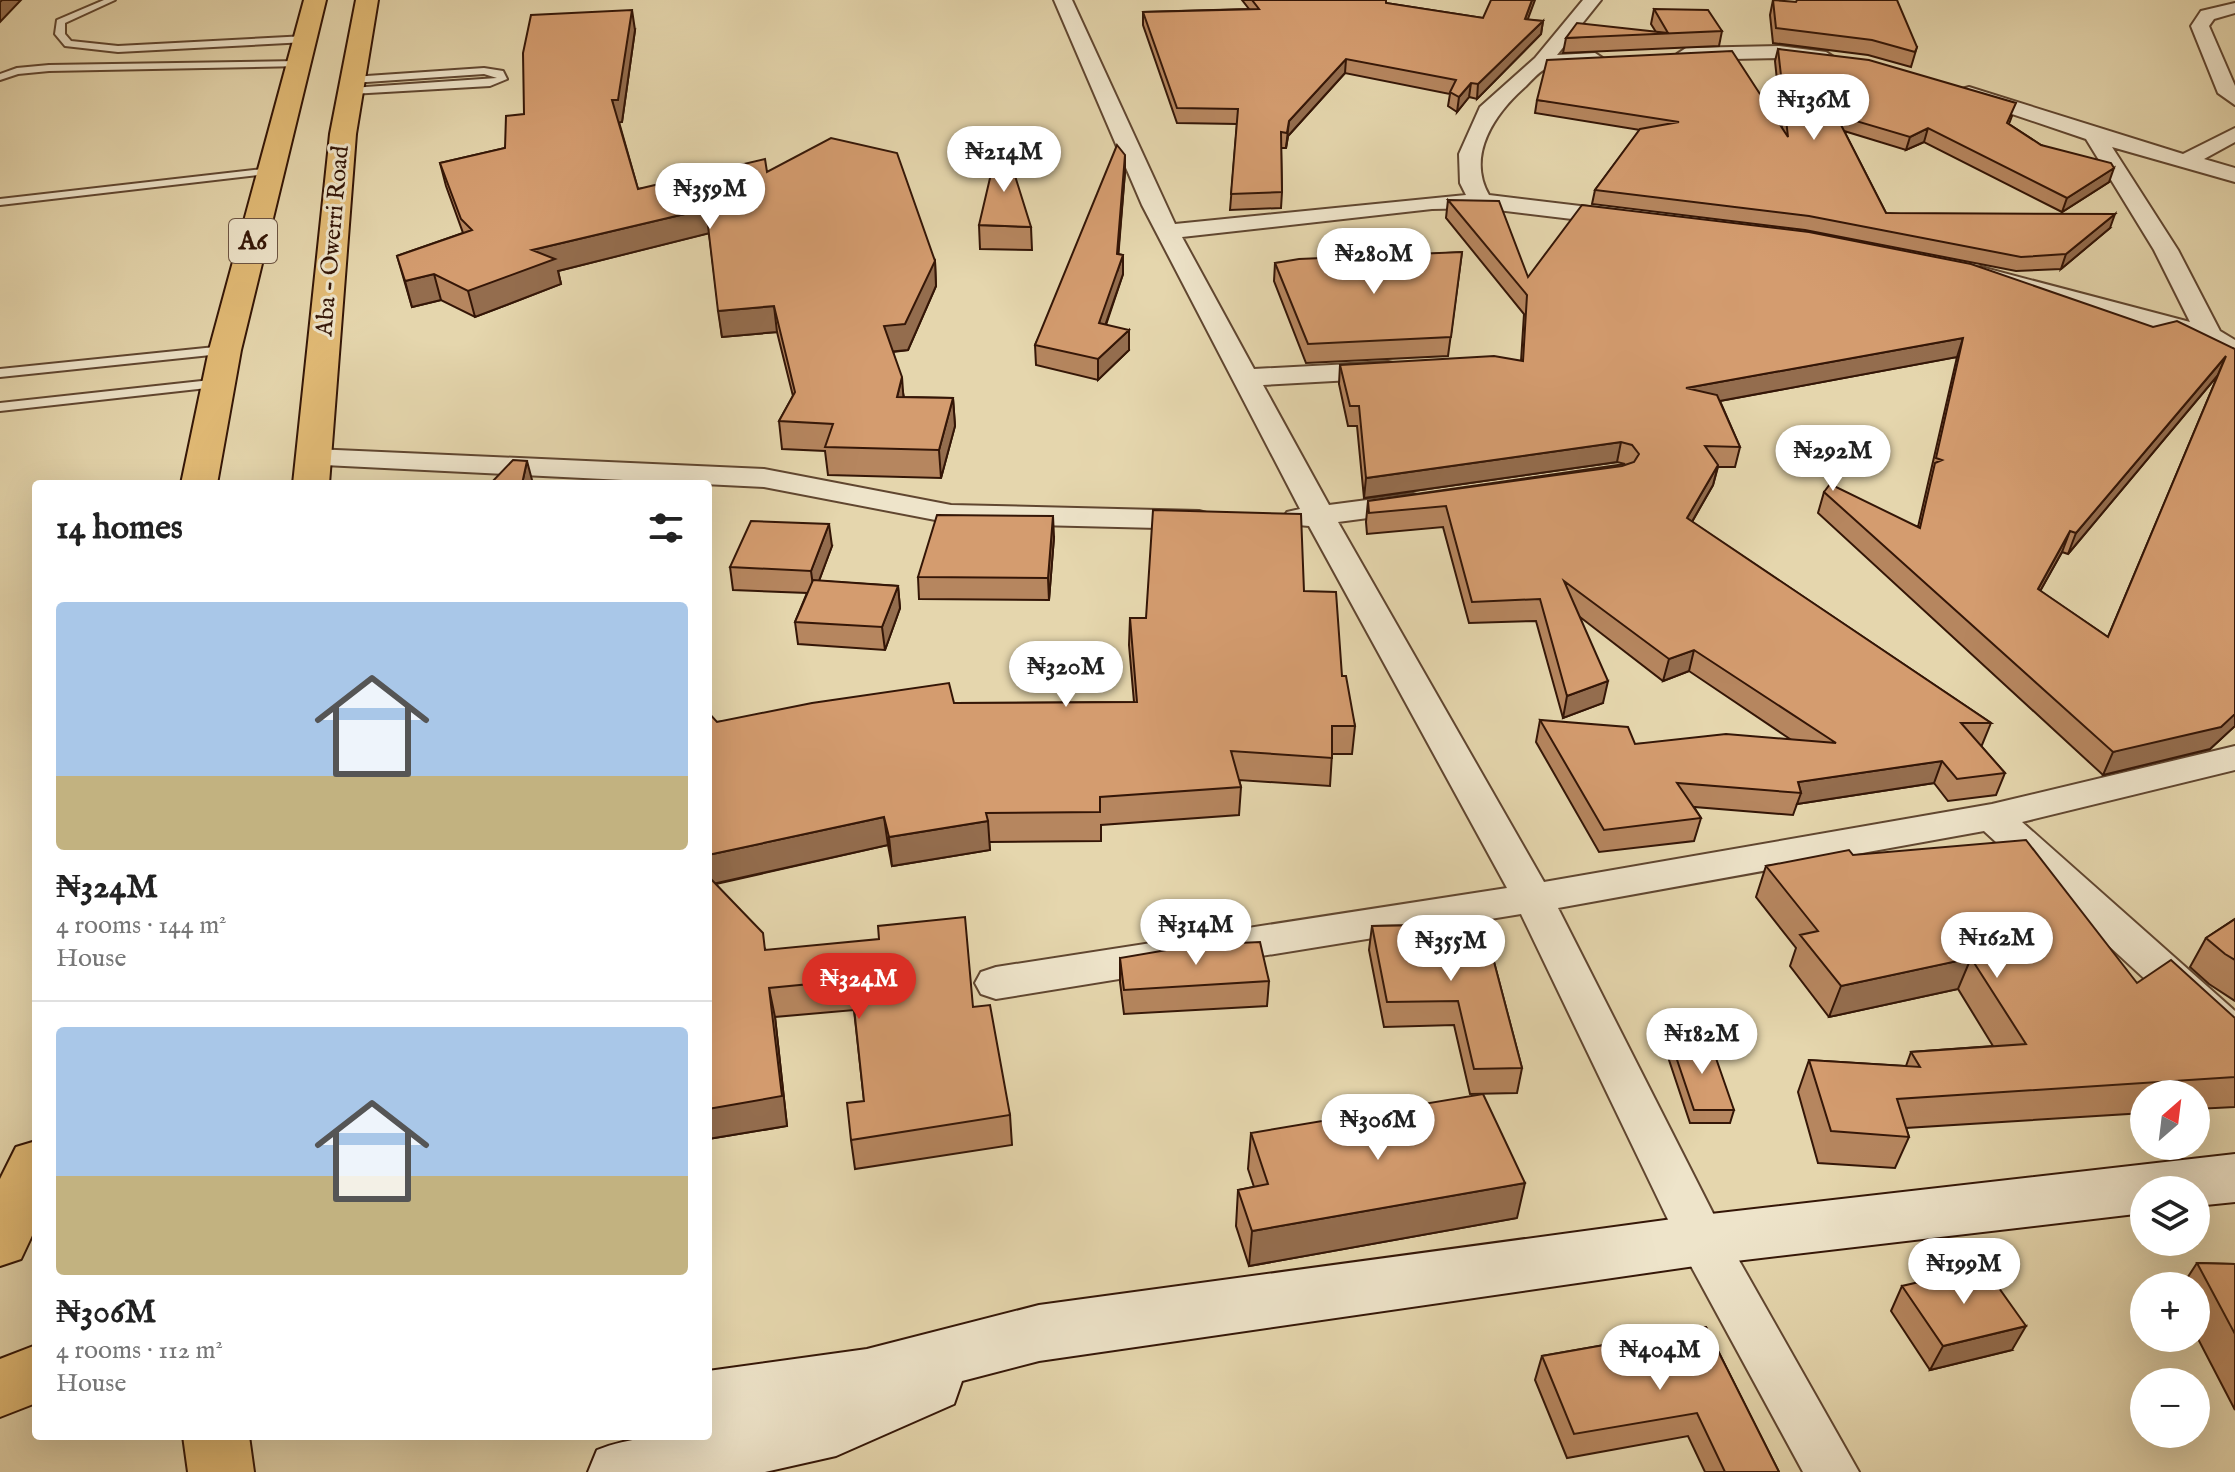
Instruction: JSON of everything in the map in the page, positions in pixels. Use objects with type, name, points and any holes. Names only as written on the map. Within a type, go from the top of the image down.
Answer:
[{"type":"highway","name":"A6","points":[[200,480],[225,350],[315,0]]},
{"type":"highway","name":"Aba - Owerri Road","points":[[312,471],[343,134],[367,0]]},
{"type":"highway","points":[[0,1203],[32,1161]]},
{"type":"highway","points":[[0,1241],[32,1173]]},
{"type":"highway","points":[[0,1388],[32,1376]]},
{"type":"highway","points":[[217,1440],[221,1472]]},
{"type":"main road","points":[[712,1400],[867,1378],[1039,1333],[1702,1240],[2235,1178]]},
{"type":"main road","points":[[621,1472],[836,1426],[1039,1333]]},
{"type":"street","points":[[1063,0],[1167,232],[1320,517],[1533,898],[1702,1240],[1832,1472]]},
{"type":"street","points":[[1481,201],[1471,183],[1470,154],[1490,107],[1542,62],[1592,0]]},
{"type":"street","points":[[2235,8],[2207,15],[2200,26],[2228,93],[2235,99]]},
{"type":"street","points":[[1661,55],[1779,52],[1853,62]]},
{"type":"street","points":[[1542,62],[1615,58]]},
{"type":"street","points":[[1953,88],[2094,135],[2235,175]]},
{"type":"street","points":[[2185,161],[2235,134]]},
{"type":"street","points":[[2094,135],[2166,250],[2210,336]]},
{"type":"street","points":[[1167,232],[1404,204],[1481,201],[1651,222]]},
{"type":"street","points":[[1962,270],[2024,283],[2210,336],[2235,351]]},
{"type":"street","points":[[1246,378],[1413,369]]},
{"type":"street","points":[[312,471],[764,478],[951,514],[1224,520]]},
{"type":"street","points":[[1267,519],[1320,517],[1445,499]]},
{"type":"street","points":[[996,983],[1533,898],[1992,817],[2235,758]]},
{"type":"street","points":[[1992,817],[2235,1036]]},
{"type":"lane","points":[[111,0],[60,22],[60,34],[68,44],[118,49],[302,51]]},
{"type":"lane","points":[[0,71],[302,51]]},
{"type":"lane","points":[[0,77],[17,71]]},
{"type":"lane","points":[[484,71],[500,73],[502,79],[490,83],[352,85],[484,71]]},
{"type":"lane","points":[[0,202],[272,171]]},
{"type":"lane","points":[[0,373],[225,350]]},
{"type":"lane","points":[[0,407],[220,383]]},
{"type":"building","points":[[1252,0],[1386,0],[1386,3],[1483,18],[1491,0],[1532,0],[1525,19],[1543,21],[1478,84],[1471,83],[1459,97],[1450,92],[1456,80],[1346,59],[1289,121],[1287,133],[1281,132],[1282,192],[1231,194],[1238,109],[1177,108],[1143,12],[1259,9]]},
{"type":"building","points":[[1773,0],[1897,0],[1917,47],[1915,52],[1872,40],[1776,28]]},
{"type":"building","points":[[1654,9],[1708,10],[1722,31],[1566,38],[1577,23],[1668,33]]},
{"type":"building","points":[[632,10],[618,100],[612,100],[638,189],[765,159],[767,172],[831,138],[897,153],[935,261],[905,324],[884,326],[902,377],[897,397],[953,398],[939,450],[825,447],[833,424],[779,421],[795,392],[774,306],[718,311],[706,209],[532,250],[555,259],[468,291],[434,274],[405,281],[397,256],[472,230],[461,219],[440,163],[505,148],[506,116],[524,114],[523,53],[531,15]]},
{"type":"building","points":[[1778,49],[1869,60],[2016,103],[2007,123],[2041,145],[2111,163],[2114,168],[2067,198],[1928,128],[1910,137],[1836,115],[1886,213],[2115,214],[2066,254],[2021,257],[1809,216],[1595,190],[1640,129],[1679,122],[1537,100],[1547,60],[1732,51],[1788,137]]},
{"type":"building","points":[[1001,131],[1031,227],[979,225]]},
{"type":"building","points":[[1117,145],[1125,155],[1117,254],[1123,255],[1099,323],[1129,330],[1098,359],[1035,345]]},
{"type":"building","points":[[1448,200],[1499,201],[1528,277],[1582,205],[1809,232],[1971,264],[2153,327],[2177,321],[2235,349],[2235,714],[2221,727],[2113,752],[1824,492],[1830,484],[1920,528],[1935,463],[1942,460],[1936,458],[1963,338],[1686,388],[1717,395],[1740,447],[1705,446],[1718,465],[1687,518],[1991,723],[1961,723],[2005,773],[1957,779],[1942,761],[1798,782],[1801,793],[1677,783],[1701,818],[1604,830],[1540,720],[1628,727],[1635,744],[1726,734],[1836,743],[1694,650],[1669,659],[1564,581],[1608,681],[1567,696],[1540,599],[1472,602],[1446,506],[1369,513],[1368,501],[1634,462],[1639,454],[1632,445],[1621,442],[1366,478],[1359,406],[1350,406],[1340,365],[1494,356],[1523,361],[1527,295]],"holes":[[[2226,356],[2108,637],[2038,589],[2070,531],[2076,533]]]},
{"type":"building","points":[[1462,252],[1451,337],[1308,344],[1275,263],[1299,259]]},
{"type":"building","points":[[513,460],[527,461],[523,480],[494,480]]},
{"type":"building","points":[[1153,510],[1301,514],[1304,591],[1336,592],[1342,676],[1346,676],[1355,726],[1332,726],[1332,758],[1231,751],[1241,787],[1100,797],[1100,812],[986,813],[988,821],[889,837],[884,817],[712,854],[712,716],[717,722],[812,703],[949,683],[954,703],[1137,702],[1130,618],[1146,618]]},
{"type":"building","points":[[937,515],[1053,516],[1048,578],[918,577]]},
{"type":"building","points":[[751,521],[829,524],[811,571],[730,567]]},
{"type":"building","points":[[813,580],[898,586],[882,627],[795,622]]},
{"type":"building","points":[[2026,840],[2137,983],[2171,960],[2235,1018],[2235,1077],[2130,1080],[2130,1084],[1897,1099],[1909,1137],[1831,1131],[1809,1060],[1920,1067],[1911,1052],[2026,1044],[1971,958],[1841,986],[1800,935],[1818,931],[1766,866],[1849,850],[1853,855]]},
{"type":"building","points":[[712,880],[763,933],[765,950],[879,939],[878,926],[965,917],[973,1007],[990,1005],[1010,1115],[851,1140],[847,1103],[864,1101],[851,980],[769,988],[782,1096],[712,1108]]},
{"type":"building","points":[[2235,919],[2235,960],[2206,938]]},
{"type":"building","points":[[1484,924],[1522,1068],[1474,1069],[1458,1001],[1387,1002],[1372,926]]},
{"type":"building","points":[[1260,942],[1269,981],[1124,990],[1120,958],[1196,945]]},
{"type":"building","points":[[1710,1041],[1734,1110],[1694,1110],[1671,1042]]},
{"type":"building","points":[[1483,1094],[1525,1183],[1252,1231],[1238,1190],[1268,1184],[1251,1133]]},
{"type":"building","points":[[2197,1263],[2235,1264],[2235,1334],[2210,1287],[2210,1272],[2202,1272]]},
{"type":"building","points":[[1984,1267],[2026,1326],[1943,1346],[1902,1286]]},
{"type":"building","points":[[1706,1327],[1779,1472],[1725,1472],[1697,1413],[1574,1434],[1542,1356]]}]
